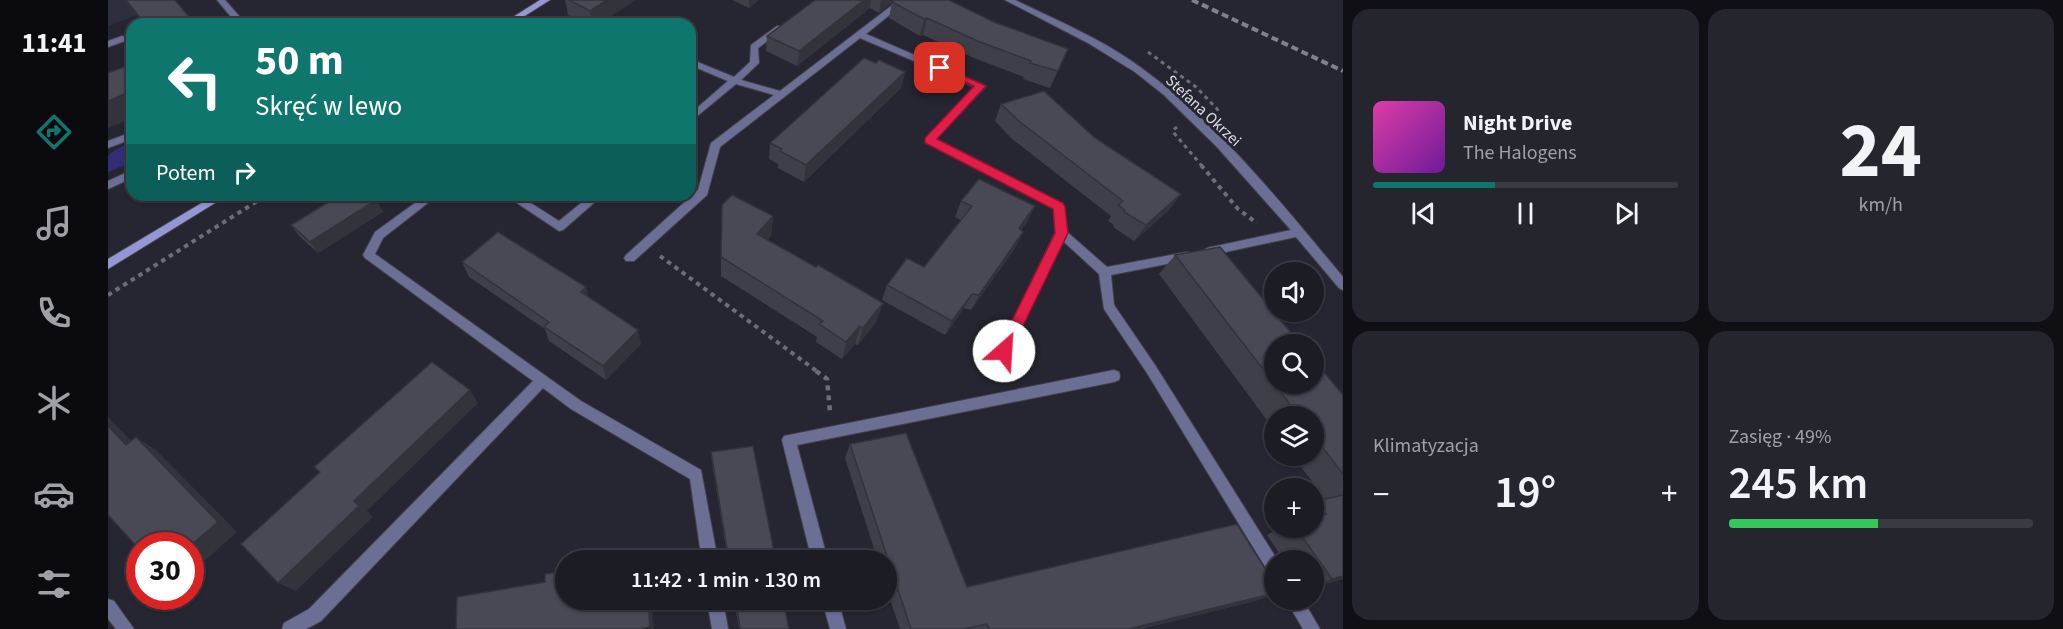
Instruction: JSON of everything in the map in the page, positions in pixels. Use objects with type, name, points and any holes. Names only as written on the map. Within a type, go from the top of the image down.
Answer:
[{"type":"street","points":[[221,0],[237,18]]},
{"type":"street","points":[[516,18],[546,0]]},
{"type":"street","points":[[696,198],[703,192],[715,145],[904,0]]},
{"type":"street","name":"Stefana Okrzei","points":[[1009,0],[1105,48],[1138,70],[1224,147],[1343,285]]},
{"type":"street","points":[[696,114],[754,63],[754,47],[791,20]]},
{"type":"street","points":[[859,34],[981,86],[929,140],[1059,207],[1061,233],[1004,351]]},
{"type":"street","points":[[108,44],[122,39]]},
{"type":"street","points":[[696,64],[736,81],[781,94]]},
{"type":"street","points":[[108,145],[126,138]]},
{"type":"street","points":[[108,185],[126,177]]},
{"type":"street","points":[[108,265],[213,201]]},
{"type":"street","points":[[425,201],[379,235],[369,255],[576,405],[696,475],[708,550]]},
{"type":"street","points":[[519,201],[559,227],[591,201]]},
{"type":"street","points":[[630,258],[693,201]]},
{"type":"street","points":[[1106,272],[1299,232]]},
{"type":"street","points":[[1061,233],[1106,272],[1108,306],[1264,552]]},
{"type":"street","points":[[817,550],[789,440],[1114,376]]},
{"type":"street","points":[[290,629],[315,615],[542,380]]},
{"type":"street","points":[[108,607],[126,629]]},
{"type":"street","points":[[717,610],[720,629]]},
{"type":"street","points":[[833,610],[838,629]]},
{"type":"street","points":[[1300,610],[1312,629]]},
{"type":"path","points":[[108,295],[257,201]]},
{"type":"path","points":[[644,245],[827,379],[832,432]]},
{"type":"shaded area","points":[[108,0],[176,0],[126,18],[108,26]]},
{"type":"shaded area","points":[[126,145],[126,164],[108,172],[108,156]]},
{"type":"building","points":[[126,0],[175,0],[190,18],[140,18]]},
{"type":"building","points":[[569,0],[607,0],[590,11]]},
{"type":"building","points":[[815,0],[864,0],[799,51],[767,36]]},
{"type":"building","points":[[895,0],[949,0],[994,22],[1068,49],[1058,71],[1030,63],[1031,61],[980,42],[927,18],[924,19],[892,2]]},
{"type":"building","points":[[864,58],[876,63],[879,60],[905,72],[806,165],[770,143]]},
{"type":"building","points":[[126,66],[126,94],[108,101],[108,73]]},
{"type":"building","points":[[1044,91],[1095,138],[1181,194],[1146,225],[1124,212],[1125,210],[1118,205],[1123,201],[1020,122],[1001,104]]},
{"type":"building","points":[[979,179],[1035,206],[1019,228],[1023,232],[979,295],[972,294],[952,321],[887,285],[907,258],[924,267],[972,206],[961,201]]},
{"type":"building","points":[[732,195],[773,216],[757,234],[816,267],[818,265],[883,303],[863,328],[860,326],[846,342],[819,324],[823,321],[721,257],[722,205]]},
{"type":"building","points":[[330,201],[374,201],[310,242],[291,225]]},
{"type":"building","points":[[498,232],[586,287],[581,292],[638,330],[603,366],[544,327],[549,322],[462,262]]},
{"type":"building","points":[[1220,247],[1264,300],[1264,322],[1282,322],[1292,334],[1264,334],[1264,370],[1175,255]]},
{"type":"building","points":[[432,362],[470,390],[354,501],[359,506],[278,583],[241,544],[320,472],[314,467]]},
{"type":"building","points":[[1324,372],[1343,395],[1343,474],[1324,449],[1324,406],[1292,406],[1282,394],[1324,394]]},
{"type":"building","points":[[108,426],[126,445],[136,437],[218,522],[204,534],[204,532],[126,532],[126,535],[108,515]]},
{"type":"building","points":[[906,433],[967,587],[1237,524],[1264,567],[1264,596],[1128,629],[989,629],[987,624],[964,629],[911,629],[897,587],[897,550],[885,550],[850,444]]},
{"type":"building","points":[[753,446],[774,550],[727,550],[711,452]]},
{"type":"building","points":[[1343,495],[1343,576],[1332,579],[1324,568],[1324,550],[1312,550],[1303,538],[1324,538],[1324,514],[1326,514],[1324,499]]},
{"type":"building","points":[[555,573],[555,610],[649,610],[650,627],[641,629],[456,629],[457,597],[545,582],[545,574]]},
{"type":"building","points":[[737,610],[785,610],[789,629],[740,629]]},
{"type":"railway","points":[[1192,0],[1343,71]]},
{"type":"route","points":[[940,68],[981,86],[929,140],[1059,207],[1061,233],[1004,351]]}]
